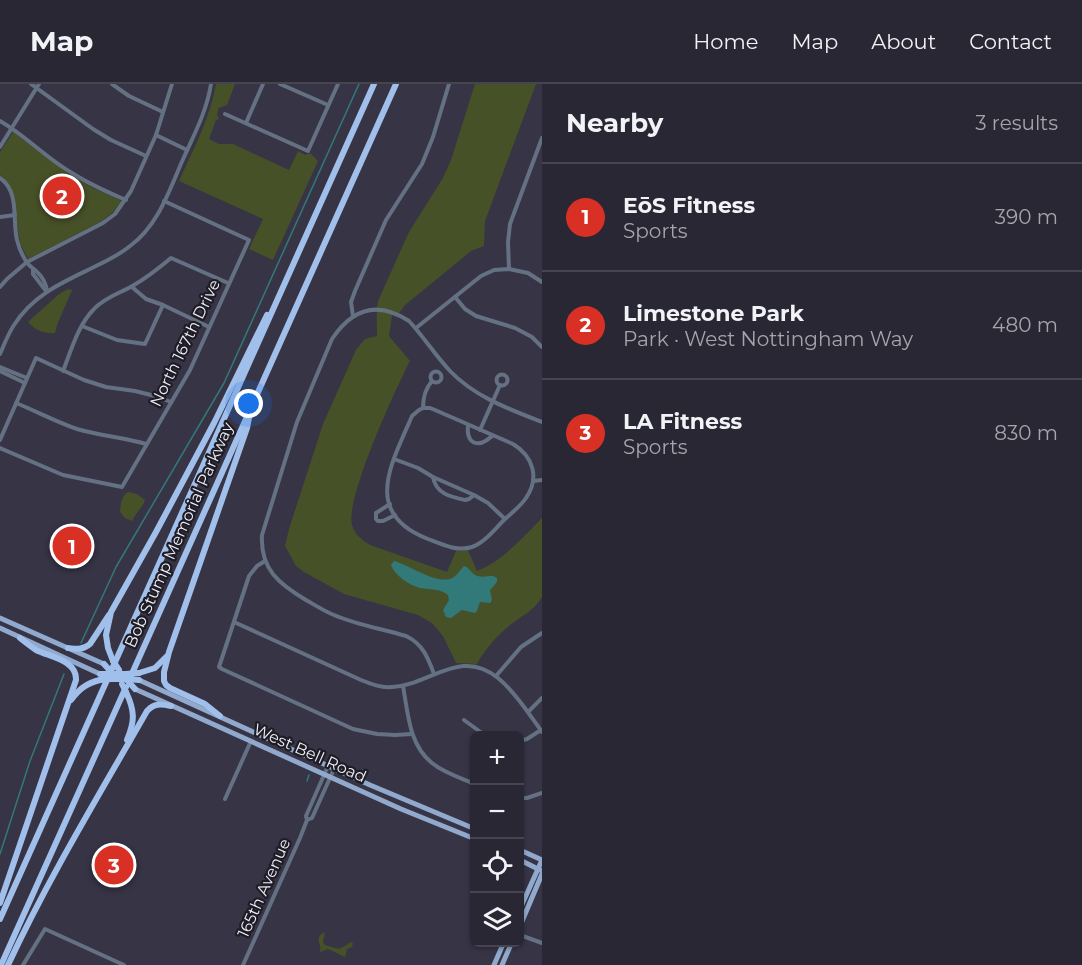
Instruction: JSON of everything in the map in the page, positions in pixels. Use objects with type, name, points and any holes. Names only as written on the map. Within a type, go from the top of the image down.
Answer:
[{"type":"highway","name":"Bob Stump Memorial Parkway","points":[[0,919],[374,84]]},
{"type":"highway","name":"Bob Stump Memorial Parkway","points":[[1,965],[396,84]]},
{"type":"highway","points":[[68,648],[83,648],[90,644],[111,612],[181,486],[233,386],[265,317],[280,294]]},
{"type":"highway","points":[[220,716],[205,704],[166,685],[164,672],[247,429],[251,406]]},
{"type":"highway","points":[[8,965],[65,854],[122,752],[133,726],[130,699],[109,653],[106,635],[111,612]]},
{"type":"highway","points":[[0,903],[76,680],[76,675],[70,665],[34,649],[20,638]]},
{"type":"highway","points":[[119,677],[151,670],[159,665],[169,652]]},
{"type":"highway","points":[[104,664],[135,689]]},
{"type":"highway","points":[[68,705],[79,690],[99,677],[139,680]]},
{"type":"highway","points":[[122,752],[149,709],[156,705],[171,706]]},
{"type":"main road","points":[[0,619],[104,664]]},
{"type":"main road","points":[[0,628],[99,677]]},
{"type":"main road","name":"West Bell Road","points":[[139,680],[470,827]]},
{"type":"main road","name":"West Bell Road","points":[[135,689],[327,776],[470,837]]},
{"type":"main road","points":[[440,825],[444,816]]},
{"type":"main road","points":[[524,851],[542,860],[541,871],[524,914]]},
{"type":"main road","points":[[524,862],[541,871]]},
{"type":"main road","points":[[524,900],[541,871]]},
{"type":"main road","points":[[494,965],[502,947]]},
{"type":"main road","points":[[502,965],[510,947]]},
{"type":"street","points":[[31,84],[38,86],[93,129],[146,156]]},
{"type":"street","points":[[112,84],[129,96],[164,112]]},
{"type":"street","points":[[0,287],[27,262],[104,223],[115,214],[126,200],[156,135],[172,84]]},
{"type":"street","points":[[0,354],[10,333],[29,306],[47,291],[134,244],[149,228],[164,201],[203,115],[212,84]]},
{"type":"street","points":[[246,123],[263,84]]},
{"type":"street","points":[[280,84],[328,105]]},
{"type":"street","points":[[225,114],[308,151],[338,84]]},
{"type":"street","points":[[353,316],[351,302],[355,291],[387,220],[422,164],[449,84]]},
{"type":"street","points":[[0,147],[38,86]]},
{"type":"street","points":[[0,122],[71,173],[126,200]]},
{"type":"street","points":[[156,135],[187,150]]},
{"type":"street","points":[[509,268],[510,224],[542,138]]},
{"type":"street","points":[[0,178],[12,194],[17,240],[27,262],[33,269],[33,274],[47,291]]},
{"type":"street","name":"North 167th Drive","points":[[0,448],[63,475],[122,487],[190,370],[249,240],[164,201]]},
{"type":"street","points":[[0,217],[15,214]]},
{"type":"street","points":[[63,371],[82,326],[93,309],[104,300],[132,287],[171,258],[228,283]]},
{"type":"street","points":[[416,328],[481,276],[494,270],[509,268],[528,273],[542,282]]},
{"type":"street","points":[[132,287],[146,299],[209,327]]},
{"type":"street","points":[[455,297],[465,309],[476,316],[514,328],[532,337],[542,347]]},
{"type":"street","points":[[82,326],[117,340],[146,344],[163,305]]},
{"type":"street","points":[[435,674],[424,651],[412,639],[326,611],[284,587],[265,561],[262,535],[297,422],[332,339],[344,322],[353,316],[368,311],[385,310],[400,315],[416,328],[449,371],[467,386],[492,401],[542,422]]},
{"type":"street","points":[[0,440],[36,358],[84,380],[106,387],[155,396],[171,402]]},
{"type":"street","points":[[0,369],[26,380]]},
{"type":"street","points":[[423,408],[423,399],[432,381]]},
{"type":"street","points":[[480,430],[500,385]]},
{"type":"street","points":[[16,403],[94,434],[130,439],[146,444]]},
{"type":"street","points":[[423,408],[430,408],[513,444],[527,456],[532,469],[531,490],[525,500],[472,547],[452,548],[418,535],[396,517],[390,504],[387,482],[394,459],[412,416],[423,408]]},
{"type":"street","points":[[468,425],[469,438],[472,441],[479,444],[492,436]]},
{"type":"street","points":[[394,459],[474,495],[488,503],[505,519]]},
{"type":"street","points":[[433,477],[436,488],[441,492],[465,500],[474,495]]},
{"type":"street","points":[[533,481],[542,480]]},
{"type":"street","points":[[390,504],[376,513],[376,519],[383,521],[396,517]]},
{"type":"street","points":[[265,561],[257,566],[249,576],[219,666],[353,729],[377,734],[412,734]]},
{"type":"street","points":[[234,622],[370,684],[390,688],[403,686],[452,667],[462,665],[480,668],[496,676],[528,712],[541,731],[524,740]]},
{"type":"street","points":[[496,676],[521,647],[542,633]]},
{"type":"street","points":[[403,686],[412,734],[420,750],[432,763],[470,782]]},
{"type":"street","points":[[528,712],[542,698]]},
{"type":"street","points":[[464,720],[480,731]]},
{"type":"street","points":[[225,799],[251,741]]},
{"type":"street","name":"165th Avenue","points":[[243,965],[307,820],[306,816],[331,767]]},
{"type":"street","points":[[524,798],[542,793]]},
{"type":"street","points":[[23,965],[45,929],[124,965]]},
{"type":"street","points":[[524,937],[542,943]]},
{"type":"shaded area","points":[[216,84],[235,84],[227,105],[219,108],[217,114],[219,119],[216,120],[209,139],[219,144],[233,144],[289,170],[298,151],[305,155],[310,153],[318,161],[273,260],[249,249],[263,219],[179,181],[205,121]]},
{"type":"shaded area","points":[[475,84],[536,84],[485,221],[484,246],[471,251],[405,305],[397,316],[392,315],[389,336],[410,361],[373,443],[356,492],[352,525],[355,532],[370,545],[447,572],[456,551],[468,550],[477,571],[512,548],[542,518],[542,597],[531,610],[500,634],[477,664],[456,663],[443,636],[432,623],[418,615],[344,594],[304,572],[296,566],[285,546],[323,424],[356,350],[365,339],[377,336],[378,301],[409,232],[443,178]]},
{"type":"shaded area","points":[[13,132],[70,175],[122,201],[102,221],[28,259],[21,246],[13,195],[10,187],[0,175],[0,152]]},
{"type":"shaded area","points":[[68,289],[72,290],[55,333],[40,331],[28,322],[58,295]]},
{"type":"shaded area","points":[[128,492],[137,494],[145,500],[132,521],[120,512],[123,498]]},
{"type":"shaded area","points":[[394,561],[441,579],[454,577],[464,566],[477,576],[493,576],[497,578],[497,582],[490,590],[492,600],[490,603],[480,602],[475,613],[462,610],[451,618],[446,617],[443,610],[449,600],[448,595],[407,582],[393,569],[391,565]]},
{"type":"shaded area","points":[[325,932],[323,942],[325,945],[339,949],[350,942],[353,943],[352,947],[347,949],[345,957],[328,949],[322,953],[320,951],[319,937]]},
{"type":"waterway","points":[[81,643],[116,567],[224,383],[359,84]]},
{"type":"waterway","points":[[0,854],[30,761],[64,674]]},
{"type":"waterway","points":[[307,781],[309,775]]},
{"type":"place","name":"Limestone Park","points":[[62,196]]},
{"type":"place","name":"EōS Fitness","points":[[72,546]]},
{"type":"place","name":"LA Fitness","points":[[114,865]]}]
